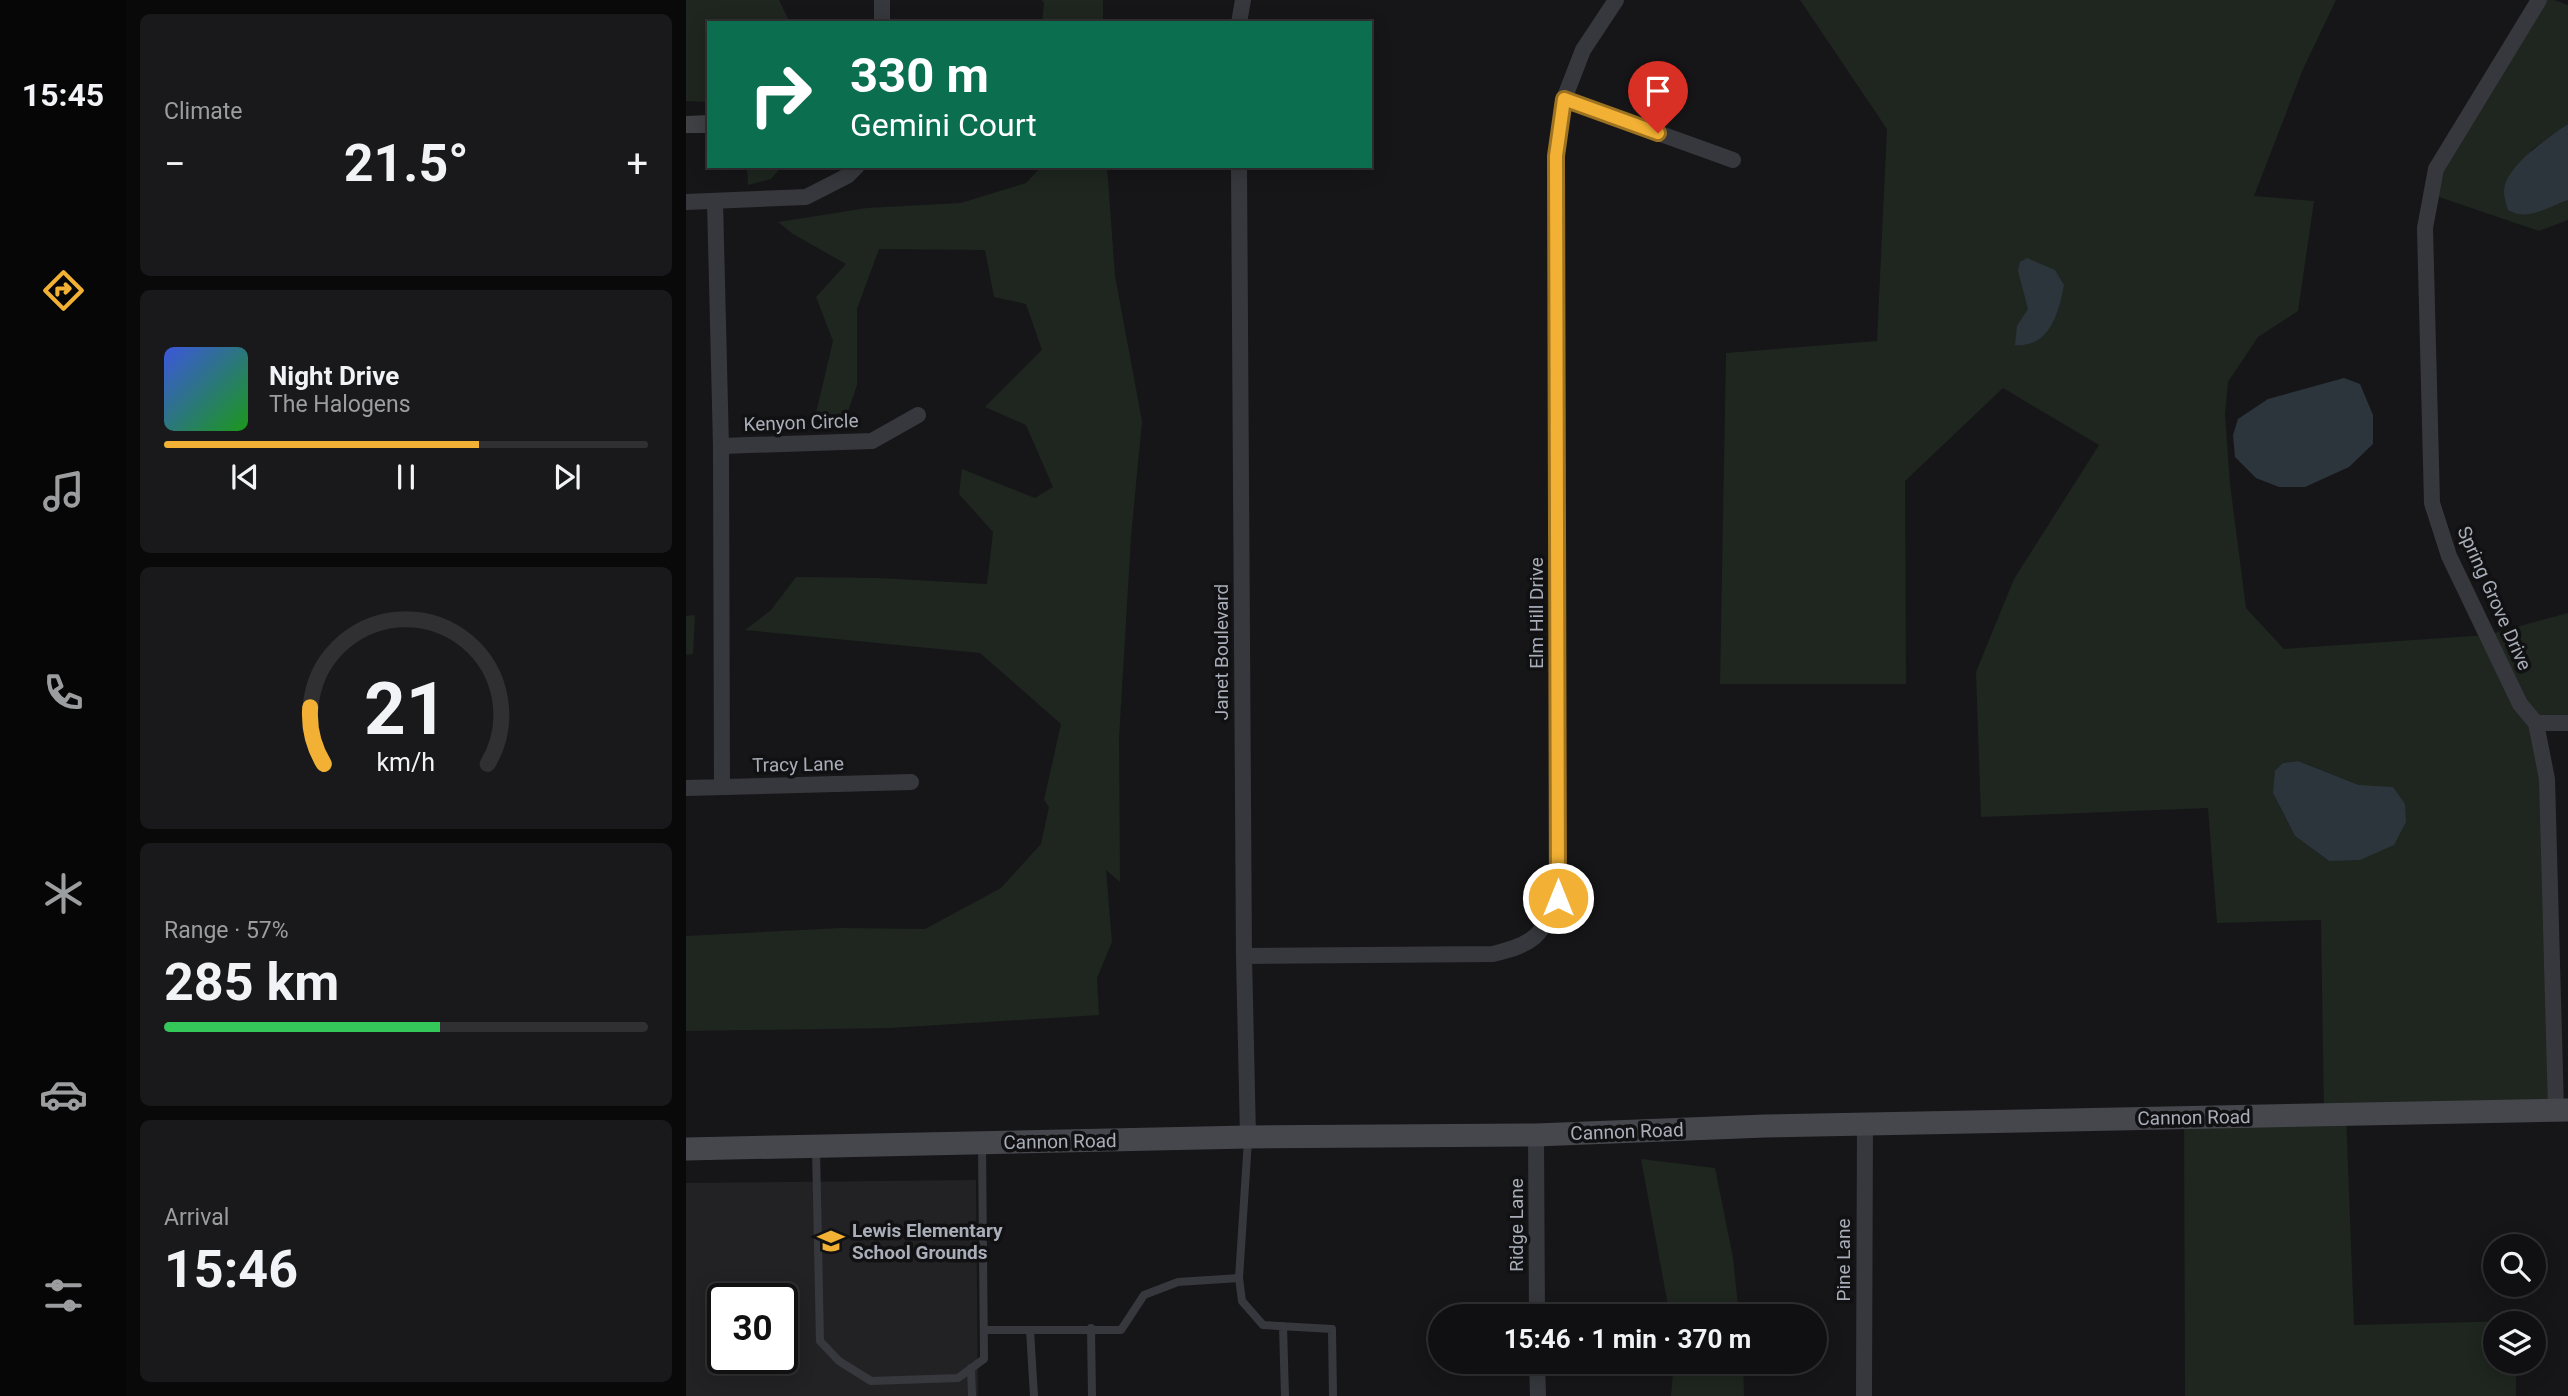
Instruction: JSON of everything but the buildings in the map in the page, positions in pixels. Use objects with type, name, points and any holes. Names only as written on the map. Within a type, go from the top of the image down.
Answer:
[{"type":"main road","name":"Cannon Road","points":[[686,1149],[1248,1137],[1536,1135],[1865,1124],[2562,1110]]},
{"type":"street","points":[[882,0],[882,21]]},
{"type":"street","points":[[1239,21],[1243,0]]},
{"type":"street","name":"Elm Hill Drive","points":[[1244,956],[1493,954],[1523,947],[1546,925],[1558,898],[1556,156],[1564,99],[1583,50],[1616,0]]},
{"type":"street","name":"Spring Grove Drive","points":[[2539,0],[2436,169],[2425,228],[2432,503],[2449,556],[2520,704],[2536,723],[2547,779],[2562,1110]]},
{"type":"street","points":[[1564,99],[1733,159]]},
{"type":"street","points":[[686,202],[806,197],[847,176],[855,168]]},
{"type":"street","name":"Janet Boulevard","points":[[1239,168],[1244,956],[1248,1137]]},
{"type":"street","points":[[715,201],[721,446],[722,787]]},
{"type":"street","name":"Kenyon Circle","points":[[721,446],[872,441],[918,415]]},
{"type":"street","points":[[2536,723],[2568,723]]},
{"type":"street","name":"Tracy Lane","points":[[686,788],[911,782]]},
{"type":"street","name":"Pine Lane","points":[[1864,1396],[1865,1124]]},
{"type":"street","name":"Ridge Lane","points":[[1536,1135],[1537,1304]]},
{"type":"street","points":[[1537,1374],[1538,1396]]},
{"type":"lane","points":[[1248,1137],[1239,1278],[1242,1301],[1263,1325],[1332,1329],[1333,1396]]},
{"type":"lane","points":[[816,1146],[820,1341],[839,1361],[871,1381],[958,1378],[984,1359],[982,1143]]},
{"type":"lane","points":[[984,1330],[1121,1330],[1143,1294],[1178,1282],[1239,1278]]},
{"type":"lane","points":[[1283,1326],[1285,1396]]},
{"type":"lane","points":[[1091,1328],[1092,1396]]},
{"type":"lane","points":[[1030,1330],[1034,1396]]},
{"type":"lane","points":[[971,1368],[972,1396]]},
{"type":"shaded area","points":[[686,0],[779,0],[789,21],[707,21],[707,102],[686,101]]},
{"type":"shaded area","points":[[1042,0],[1103,0],[1103,21],[1042,21]]},
{"type":"shaded area","points":[[1800,0],[2336,0],[2303,69],[2254,196],[2314,201],[2298,311],[2258,337],[2228,382],[2225,414],[2230,484],[2246,608],[2284,649],[2487,635],[2568,613],[2568,723],[2537,723],[2547,779],[2552,1103],[2346,1114],[2354,1325],[2483,1322],[2483,1374],[2516,1374],[2516,1396],[2185,1396],[2184,1117],[2324,1115],[2321,920],[2217,923],[2208,808],[1981,817],[1976,672],[2014,579],[2099,445],[2003,388],[1905,481],[1906,684],[1720,684],[1726,353],[1877,341],[1887,129]],"holes":[[[2298,761],[2359,785],[2329,861],[2295,836],[2273,793],[2283,763]]]},
{"type":"shaded area","points":[[2539,0],[2554,0],[2568,5],[2568,124],[2531,150],[2558,204],[2568,200],[2568,220],[2539,231],[2430,194]]},
{"type":"shaded area","points":[[2568,124],[2568,200],[2530,214],[2508,210],[2504,189],[2510,174],[2533,150]]},
{"type":"shaded area","points":[[747,168],[780,168],[771,179],[748,185]]},
{"type":"shaded area","points":[[1040,168],[1107,168],[1115,276],[1142,421],[1131,537],[1119,739],[1120,882],[1106,870],[1112,942],[1097,978],[1099,1015],[890,1028],[686,1031],[686,936],[841,928],[925,929],[1001,888],[1041,844],[1049,807],[1044,800],[1061,724],[980,653],[745,630],[771,610],[796,577],[987,584],[993,532],[959,494],[962,469],[1035,498],[1053,487],[1026,425],[985,407],[1042,350],[1026,304],[994,297],[985,250],[879,249],[857,309],[857,385],[843,426],[816,413],[833,341],[816,297],[846,264],[793,234],[778,222],[867,208],[961,203],[1026,183]]},
{"type":"shaded area","points":[[2027,258],[2055,270],[2064,285],[2056,317],[2045,334],[2037,341],[2015,345],[2017,326],[2028,309],[2018,271],[2020,262]]},
{"type":"shaded area","points":[[2344,378],[2360,384],[2373,415],[2373,444],[2349,467],[2305,487],[2279,487],[2256,478],[2235,457],[2233,435],[2238,419],[2268,399]]},
{"type":"shaded area","points":[[695,615],[693,654],[686,655],[686,616]]},
{"type":"shaded area","points":[[2298,761],[2359,785],[2393,787],[2405,804],[2406,822],[2394,845],[2360,860],[2329,861],[2295,836],[2273,793],[2275,771],[2283,763]]},
{"type":"shaded area","points":[[1641,1159],[1715,1168],[1733,1258],[1738,1304],[1668,1304]]},
{"type":"shaded area","name":"Lewis Elementary School Grounds","points":[[976,1180],[978,1396],[686,1396],[686,1183]]},
{"type":"shaded area","points":[[1673,1374],[1743,1374],[1744,1396],[1671,1396]]},
{"type":"place","name":"Lewis Elementary School Grounds","points":[[831,1241]]},
{"type":"route","points":[[1558,898],[1556,156],[1564,99],[1658,133]]}]
